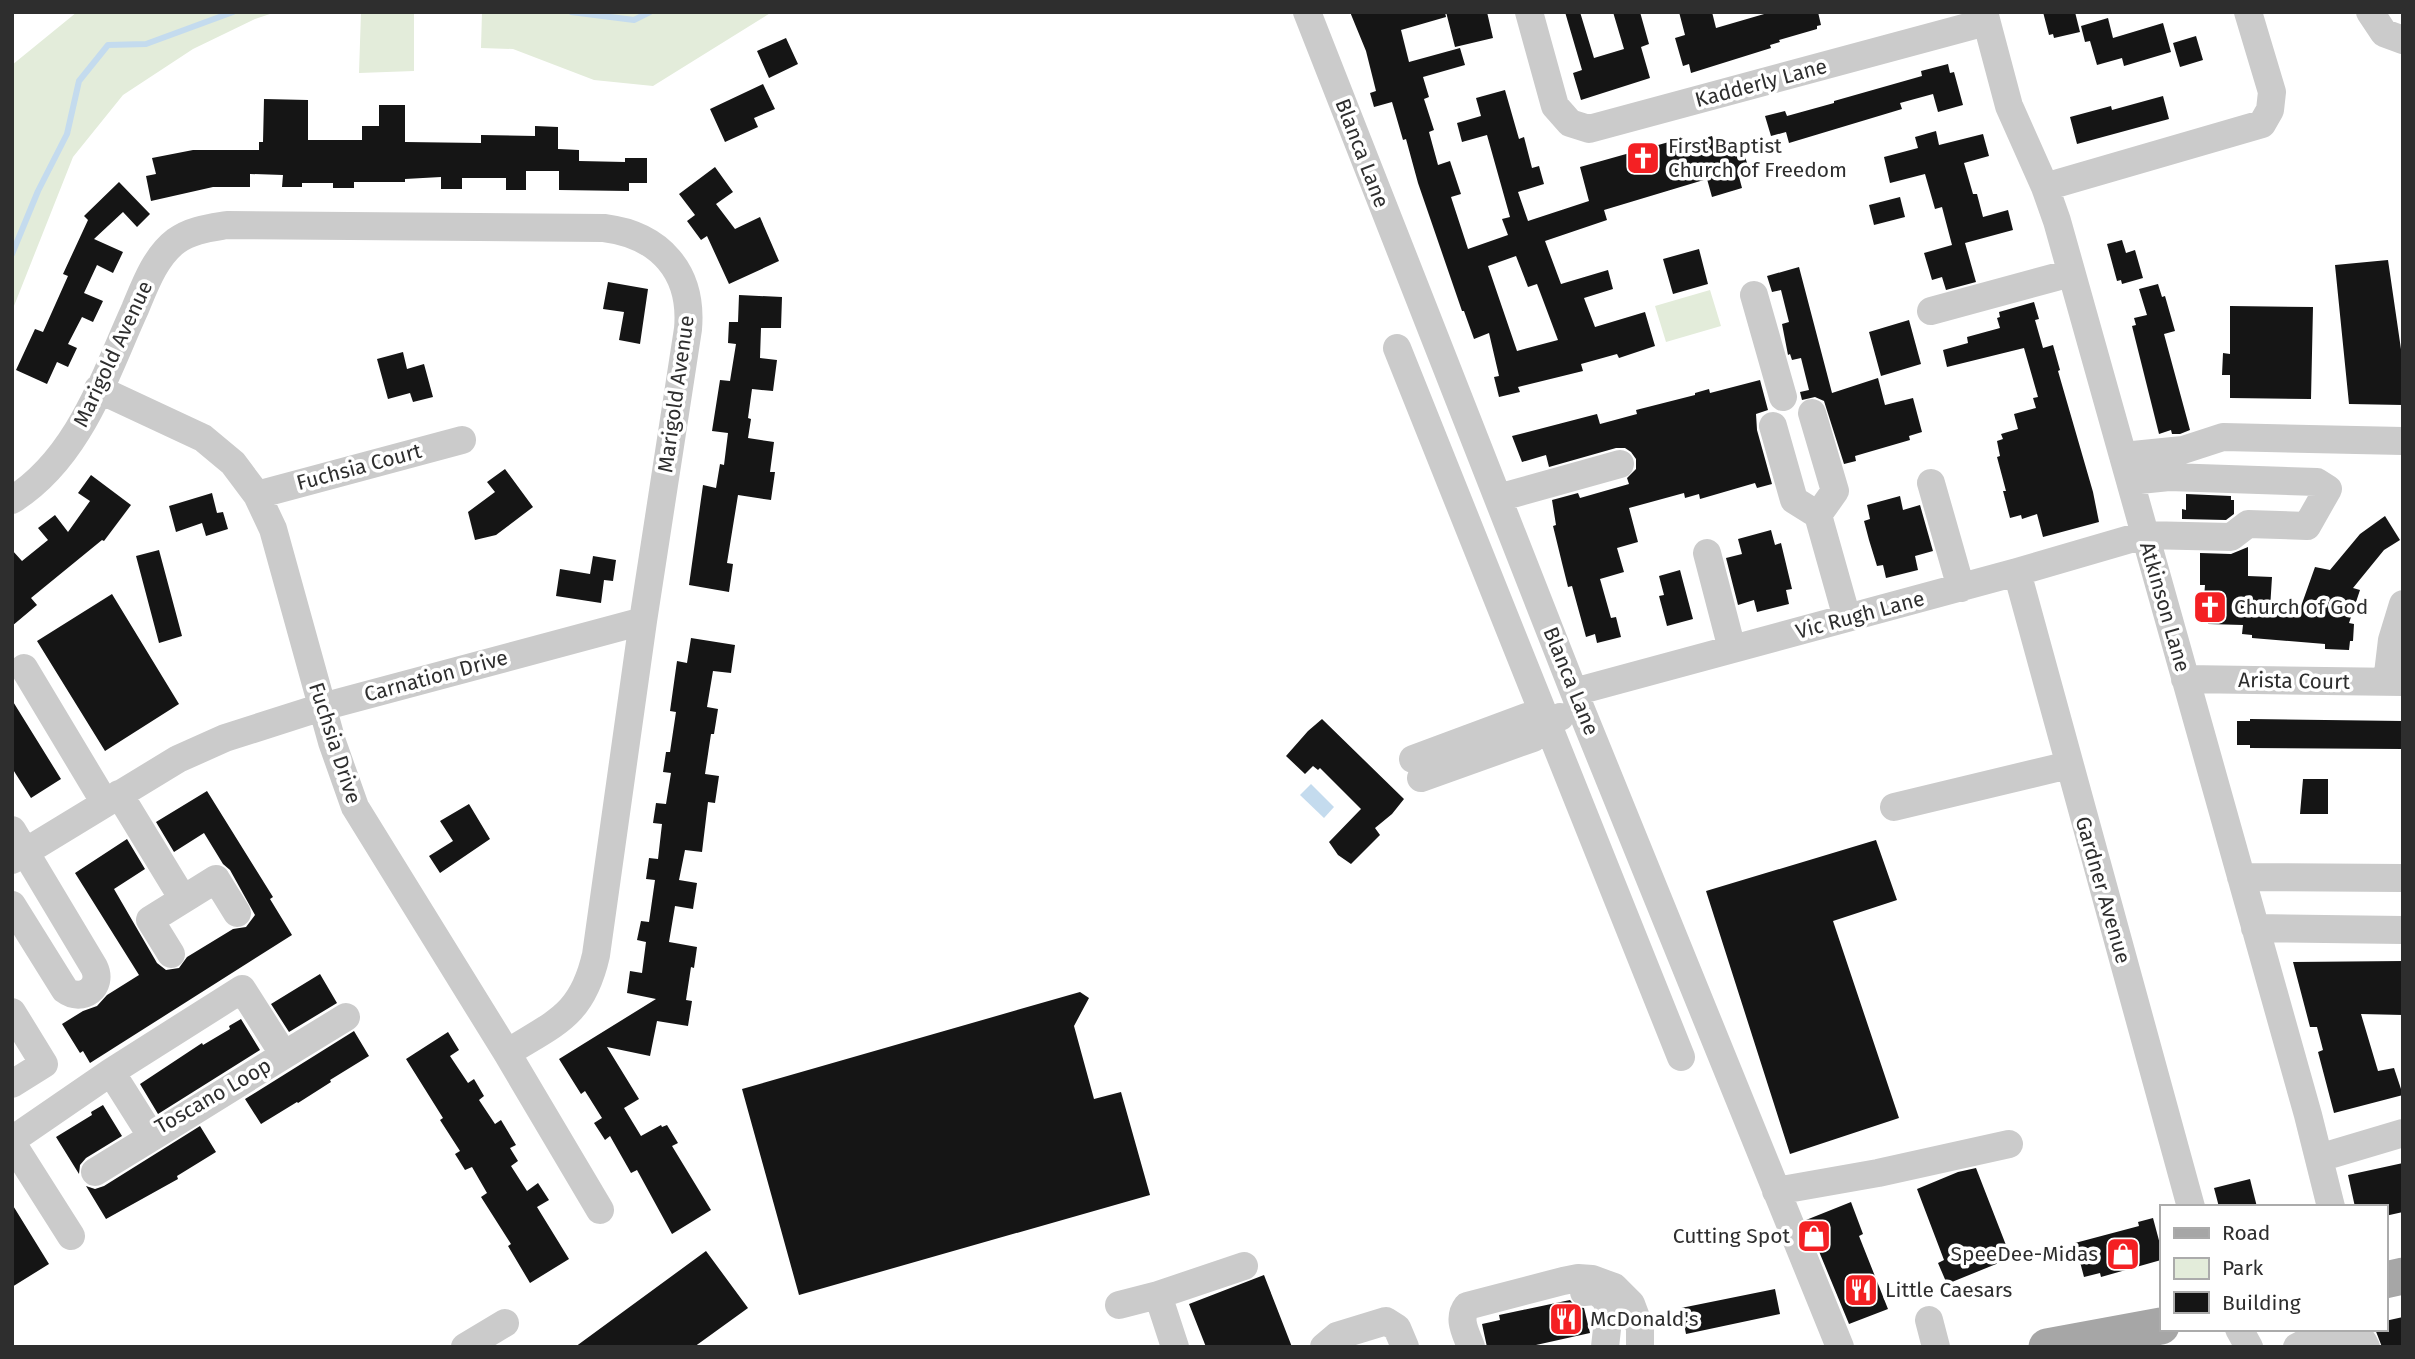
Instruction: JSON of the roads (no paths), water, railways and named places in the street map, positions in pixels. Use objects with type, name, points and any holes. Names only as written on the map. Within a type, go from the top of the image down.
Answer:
[{"type":"main road","points":[[2047,1347],[2160,1326]]},
{"type":"street","name":"Blanca Lane","points":[[1307,12],[1578,700],[1840,1347]]},
{"type":"street","name":"Kadderly Lane","points":[[1529,12],[1551,95],[1560,113],[1570,123],[1583,129],[1599,128],[1985,17]]},
{"type":"street","points":[[2045,187],[2262,124],[2270,110],[2272,92],[2248,12]]},
{"type":"street","points":[[2370,12],[2384,33],[2403,40]]},
{"type":"street","name":"Atkinson Lane","points":[[1985,17],[2009,106],[2045,187],[2071,273],[2331,1205]]},
{"type":"street","name":"Marigold Avenue","points":[[12,500],[41,479],[65,450],[99,389],[157,262],[177,240],[206,228],[227,225],[604,228],[639,235],[654,245],[675,268],[685,289],[689,312],[596,955],[591,977],[577,1004],[565,1016],[507,1054]]},
{"type":"street","points":[[1931,311],[2071,273]]},
{"type":"street","points":[[1754,295],[1783,397]]},
{"type":"street","points":[[1397,348],[1681,1057]]},
{"type":"street","name":"Fuchsia Drive","points":[[99,389],[203,438],[233,463],[257,495],[273,529],[342,775],[355,807],[600,1210]]},
{"type":"street","points":[[1812,413],[1835,491],[1818,515]]},
{"type":"street","points":[[1773,426],[1794,500],[1818,515],[1847,618]]},
{"type":"street","points":[[2127,469],[2223,437],[2403,440]]},
{"type":"street","name":"Fuchsia Court","points":[[257,495],[462,440]]},
{"type":"street","points":[[1498,498],[1620,464]]},
{"type":"street","name":"Vic Rugh Lane","points":[[1417,769],[1533,738],[1546,723],[1578,700],[1732,649],[2144,536],[2231,537],[2248,524],[2307,526],[2328,489],[2317,482],[2169,477],[2127,469]]},
{"type":"street","points":[[1931,484],[1961,587]]},
{"type":"street","points":[[1707,553],[1732,649]]},
{"type":"street","name":"Gardner Avenue","points":[[2017,572],[2190,1205]]},
{"type":"street","points":[[2395,682],[2392,640],[2403,604]]},
{"type":"street","name":"Carnation Drive","points":[[17,847],[112,799],[200,748],[225,738],[322,706],[643,621]]},
{"type":"street","points":[[23,668],[183,899]]},
{"type":"street","name":"Arista Court","points":[[2185,680],[2395,682]]},
{"type":"street","points":[[1894,807],[2069,765]]},
{"type":"street","points":[[12,905],[65,990],[75,995],[92,990],[97,979],[94,967],[17,847]]},
{"type":"street","points":[[2241,877],[2403,878]]},
{"type":"street","points":[[171,954],[150,920],[183,899],[216,879],[237,913]]},
{"type":"street","points":[[2255,928],[2403,930]]},
{"type":"street","name":"Toscano Loop","points":[[12,1141],[111,1072],[242,989],[284,1055],[152,1137],[111,1072]]},
{"type":"street","points":[[12,1084],[44,1064],[13,1016]]},
{"type":"street","points":[[284,1055],[346,1017]]},
{"type":"street","points":[[2319,1158],[2403,1133]]},
{"type":"street","points":[[95,1172],[152,1137]]},
{"type":"street","points":[[12,1141],[71,1236]]},
{"type":"street","points":[[1776,1191],[1878,1173],[2009,1144]]},
{"type":"street","points":[[1119,1305],[1244,1266]]},
{"type":"street","points":[[1471,1347],[1462,1320],[1463,1310],[1473,1303],[1578,1278],[1592,1279],[1614,1287],[1631,1304],[1640,1328],[1640,1347]]},
{"type":"street","points":[[1462,1320],[1586,1291],[1600,1293],[1614,1301],[1620,1311],[1622,1347]]},
{"type":"street","points":[[1600,1293],[1608,1304],[1605,1347]]},
{"type":"street","points":[[1158,1295],[1175,1347]]},
{"type":"street","points":[[1324,1347],[1337,1336],[1382,1321],[1393,1324],[1402,1340],[1362,1347]]},
{"type":"street","points":[[465,1347],[505,1323]]},
{"type":"street","points":[[2240,1331],[2249,1347]]},
{"type":"street","points":[[2297,1347],[2310,1341],[2348,1333],[2358,1336],[2366,1347]]},
{"type":"water","points":[[1311,784],[1334,807],[1324,818],[1300,795]]},
{"type":"waterway","points":[[12,254],[38,191],[67,134],[79,81],[108,45],[146,44],[233,12]]},
{"type":"waterway","points":[[571,12],[634,20],[650,12]]},
{"type":"place","name":"First Baptist Church of Freedom","points":[[1643,158]]},
{"type":"place","name":"Church of God","points":[[2210,607]]},
{"type":"place","name":"Cutting Spot","points":[[1814,1236]]},
{"type":"place","name":"SpeeDee-Midas","points":[[2123,1254]]},
{"type":"place","name":"Little Caesars","points":[[1861,1290]]},
{"type":"place","name":"McDonald's","points":[[1566,1319]]}]
